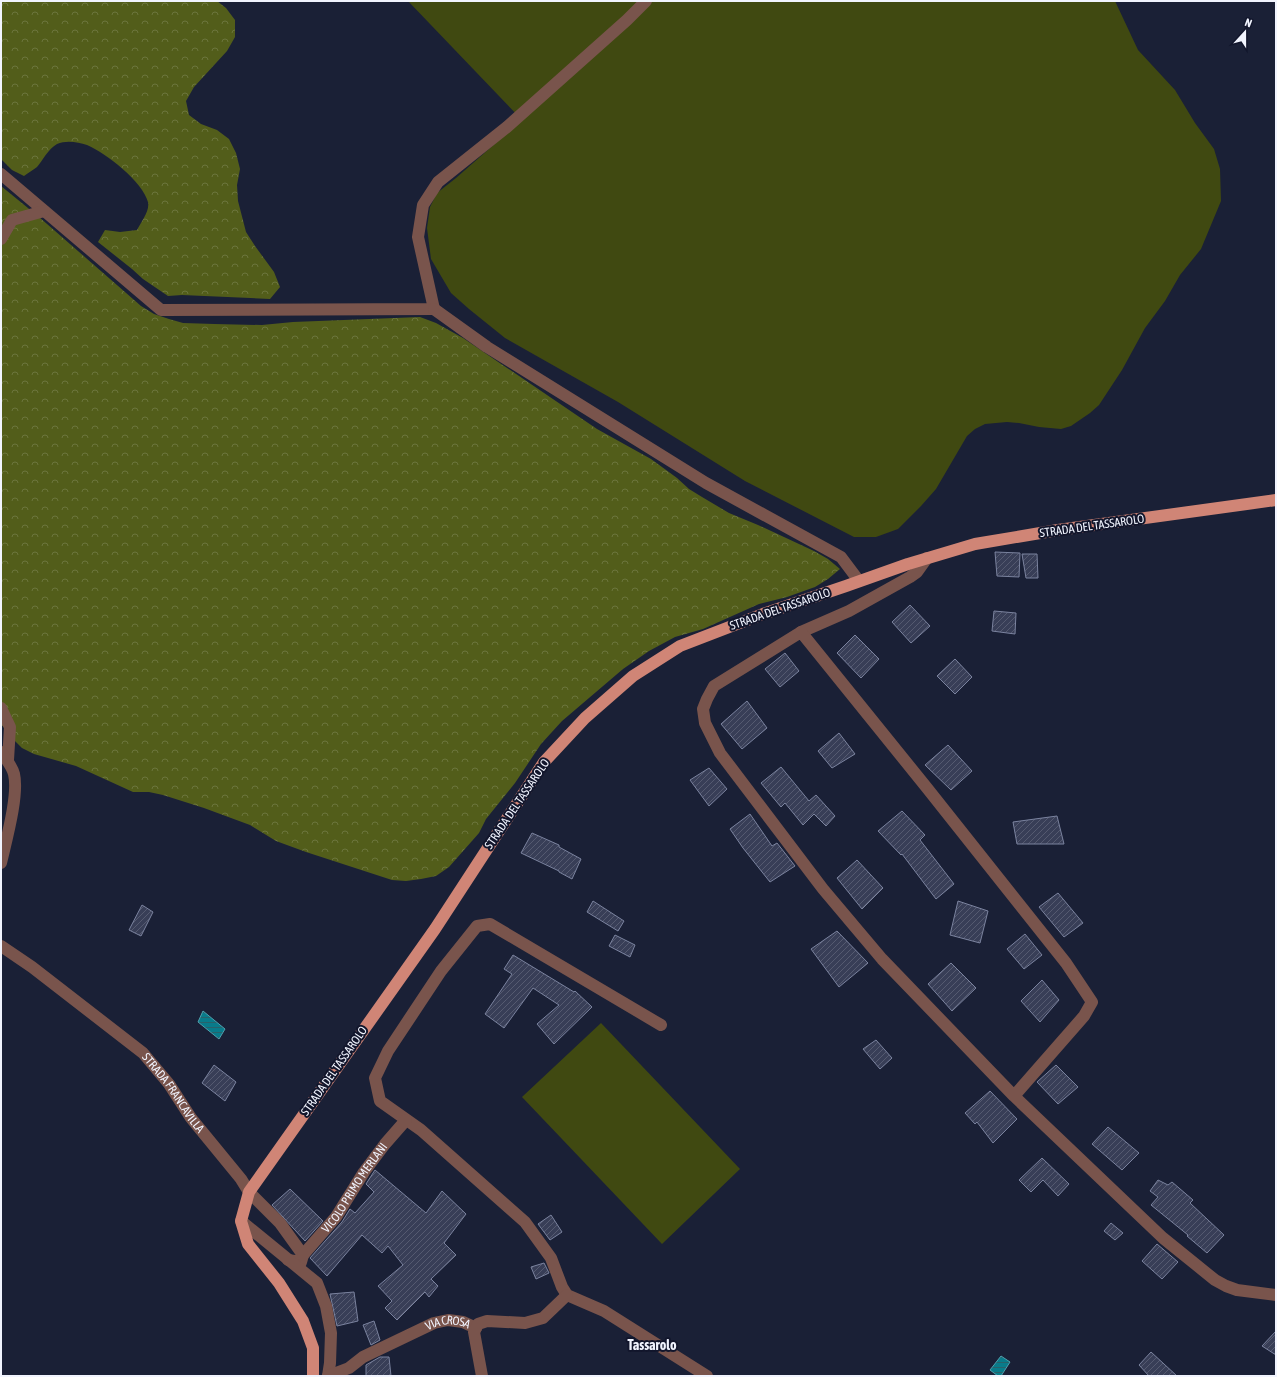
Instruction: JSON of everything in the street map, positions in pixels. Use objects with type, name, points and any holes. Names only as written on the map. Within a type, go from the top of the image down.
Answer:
[{"type":"main road","name":"STRADA DEL TASSAROLO","points":[[241,1222],[249,1192],[435,929],[544,762],[585,718],[633,676],[680,646],[763,614],[927,558],[975,544],[1058,530],[1276,500]]},
{"type":"main road","points":[[241,1222],[248,1244],[279,1283],[303,1321],[313,1348],[313,1376]]},
{"type":"street","points":[[434,309],[418,237],[423,205],[438,182],[507,127],[627,20],[646,1]]},
{"type":"street","points":[[1,174],[161,310],[434,309],[487,347],[706,483],[841,557],[860,581]]},
{"type":"street","points":[[1,239],[12,220],[44,211]]},
{"type":"street","points":[[927,558],[917,572],[849,611],[800,632],[714,686],[703,710],[705,723],[720,753],[828,895],[882,959],[1014,1096],[1163,1238],[1215,1280],[1237,1290],[1276,1295]]},
{"type":"street","points":[[800,632],[1066,963],[1092,1002],[1084,1016],[1014,1096]]},
{"type":"street","points":[[1,708],[10,727],[4,756],[14,773],[15,789],[1,863]]},
{"type":"street","points":[[661,1024],[490,924],[477,926],[433,983],[388,1051],[376,1078],[380,1101],[421,1130],[525,1222],[551,1258],[566,1295],[604,1311],[707,1376]]},
{"type":"street","name":"STRADA FRANCAVILLA","points":[[1,946],[32,967],[143,1053],[169,1084],[191,1118],[225,1161],[241,1178],[249,1192],[280,1223],[303,1255]]},
{"type":"street","name":"VICOLO PRIMO MERLANI","points":[[303,1255],[336,1217],[364,1172],[385,1144],[406,1120]]},
{"type":"street","points":[[241,1222],[317,1283],[326,1306],[331,1333],[328,1376]]},
{"type":"street","points":[[288,1260],[301,1262],[303,1255]]},
{"type":"street","name":"VIA CROSA","points":[[328,1376],[349,1368],[363,1357],[434,1323],[448,1320],[463,1322],[476,1328],[478,1324],[486,1321],[525,1323],[543,1318],[566,1295]]},
{"type":"street","points":[[476,1328],[474,1332],[482,1376]]},
{"type":"shaded area","points":[[408,1],[1115,1],[1138,50],[1175,90],[1195,123],[1214,149],[1220,169],[1221,201],[1201,249],[1180,275],[1165,301],[1145,328],[1122,370],[1099,405],[1071,426],[1061,429],[1007,422],[985,424],[975,429],[967,436],[936,489],[898,529],[876,537],[854,537],[745,481],[618,402],[505,338],[451,293],[431,259],[427,228],[430,207],[437,193],[522,120]]},
{"type":"shaded area","points":[[203,1011],[225,1029],[219,1039],[198,1022]]},
{"type":"shaded area","points":[[601,1023],[740,1169],[662,1244],[522,1097]]},
{"type":"shaded area","points":[[1001,1356],[1010,1362],[1001,1376],[998,1376],[990,1370]]},
{"type":"green space","points":[[1,1],[217,1],[226,8],[235,20],[235,37],[227,51],[194,87],[186,101],[189,115],[201,124],[217,130],[229,139],[236,153],[240,169],[237,185],[238,201],[246,232],[274,272],[280,287],[270,299],[182,295],[168,296],[143,279],[98,242],[105,230],[120,232],[137,230],[148,209],[148,202],[145,194],[132,177],[104,154],[95,149],[76,142],[64,142],[57,144],[48,152],[37,167],[24,176],[12,170],[1,159]]},
{"type":"green space","points":[[1,186],[141,306],[154,314],[169,319],[183,323],[262,325],[293,322],[420,317],[436,323],[463,338],[597,429],[651,459],[689,489],[702,497],[729,513],[814,551],[828,559],[840,569],[815,587],[787,597],[759,604],[703,629],[675,637],[649,651],[623,669],[562,721],[541,744],[515,783],[486,819],[479,833],[449,867],[436,876],[406,881],[392,880],[276,841],[250,825],[204,808],[163,795],[149,792],[133,792],[76,766],[34,754],[22,748],[1,724]]},
{"type":"building","points":[[995,552],[1020,553],[1019,577],[997,576]]},
{"type":"building","points":[[1022,554],[1037,554],[1038,578],[1026,578]]},
{"type":"building","points":[[910,605],[930,626],[911,643],[892,622]]},
{"type":"building","points":[[994,611],[1016,613],[1015,634],[992,631]]},
{"type":"building","points":[[855,635],[879,659],[861,678],[837,653]]},
{"type":"building","points":[[785,653],[799,671],[780,687],[765,669]]},
{"type":"building","points":[[955,659],[972,677],[955,694],[937,676]]},
{"type":"building","points":[[747,701],[767,728],[742,749],[721,724]]},
{"type":"building","points":[[839,733],[855,754],[832,768],[818,751]]},
{"type":"building","points":[[948,745],[972,771],[951,790],[925,765]]},
{"type":"building","points":[[781,767],[809,801],[816,795],[835,816],[826,826],[814,814],[803,825],[785,803],[781,807],[761,783]]},
{"type":"building","points":[[709,768],[727,789],[709,806],[690,780]]},
{"type":"building","points":[[902,811],[925,835],[920,840],[954,884],[936,899],[902,854],[901,855],[878,831]]},
{"type":"building","points":[[750,814],[772,846],[777,843],[795,866],[770,882],[730,829]]},
{"type":"building","points":[[1057,816],[1064,844],[1017,844],[1013,822]]},
{"type":"building","points":[[532,833],[559,845],[559,847],[581,859],[572,879],[559,871],[521,853]]},
{"type":"building","points":[[857,860],[883,888],[862,909],[837,878]]},
{"type":"building","points":[[1058,893],[1083,923],[1064,937],[1039,907]]},
{"type":"building","points":[[593,901],[624,921],[618,931],[587,912]]},
{"type":"building","points":[[958,901],[988,911],[980,943],[950,935]]},
{"type":"building","points":[[142,905],[153,912],[141,936],[129,930]]},
{"type":"building","points":[[837,931],[868,963],[839,987],[811,949]]},
{"type":"building","points":[[1025,934],[1042,955],[1024,969],[1007,949]]},
{"type":"building","points":[[615,935],[635,945],[630,957],[609,946]]},
{"type":"building","points":[[513,955],[574,992],[575,991],[592,1007],[554,1044],[537,1024],[559,1005],[533,988],[504,1028],[485,1014],[512,974],[504,969]]},
{"type":"building","points":[[951,963],[976,988],[952,1011],[928,984]]},
{"type":"building","points":[[1042,980],[1059,1000],[1040,1022],[1021,1001]]},
{"type":"building","points":[[876,1040],[892,1058],[880,1069],[863,1049]]},
{"type":"building","points":[[214,1065],[236,1082],[225,1101],[202,1083]]},
{"type":"building","points":[[1056,1065],[1078,1087],[1058,1104],[1037,1082]]},
{"type":"building","points":[[990,1091],[1017,1119],[993,1143],[977,1122],[975,1124],[965,1113]]},
{"type":"building","points":[[1108,1127],[1139,1153],[1122,1170],[1092,1144]]},
{"type":"building","points":[[1042,1158],[1069,1184],[1058,1196],[1043,1180],[1031,1192],[1019,1180]]},
{"type":"building","points":[[375,1170],[426,1213],[442,1191],[466,1214],[444,1243],[456,1255],[431,1279],[438,1286],[429,1297],[425,1292],[397,1320],[385,1308],[392,1301],[378,1286],[403,1265],[388,1246],[382,1253],[362,1235],[327,1276],[310,1258],[342,1222],[350,1209],[355,1213],[374,1192],[366,1184]]},
{"type":"building","points":[[1158,1180],[1168,1185],[1172,1182],[1193,1200],[1190,1203],[1224,1235],[1207,1253],[1187,1236],[1188,1235],[1151,1205],[1158,1197],[1150,1191]]},
{"type":"building","points":[[290,1189],[323,1221],[305,1241],[272,1205]]},
{"type":"building","points":[[551,1215],[562,1232],[550,1240],[538,1224]]},
{"type":"building","points":[[1111,1223],[1123,1233],[1115,1240],[1104,1231]]},
{"type":"building","points":[[1157,1244],[1178,1262],[1162,1279],[1142,1261]]},
{"type":"building","points":[[544,1263],[549,1273],[536,1279],[531,1267]]},
{"type":"building","points":[[354,1292],[358,1321],[337,1326],[330,1294]]},
{"type":"building","points":[[374,1321],[380,1340],[371,1345],[363,1325]]},
{"type":"building","points":[[1276,1331],[1276,1355],[1262,1346]]},
{"type":"building","points":[[1151,1352],[1177,1376],[1149,1376],[1139,1365]]},
{"type":"building","points":[[380,1357],[389,1357],[391,1376],[366,1376],[366,1365]]},
{"type":"district","name":"Tassarolo","points":[[652,1345]]}]
